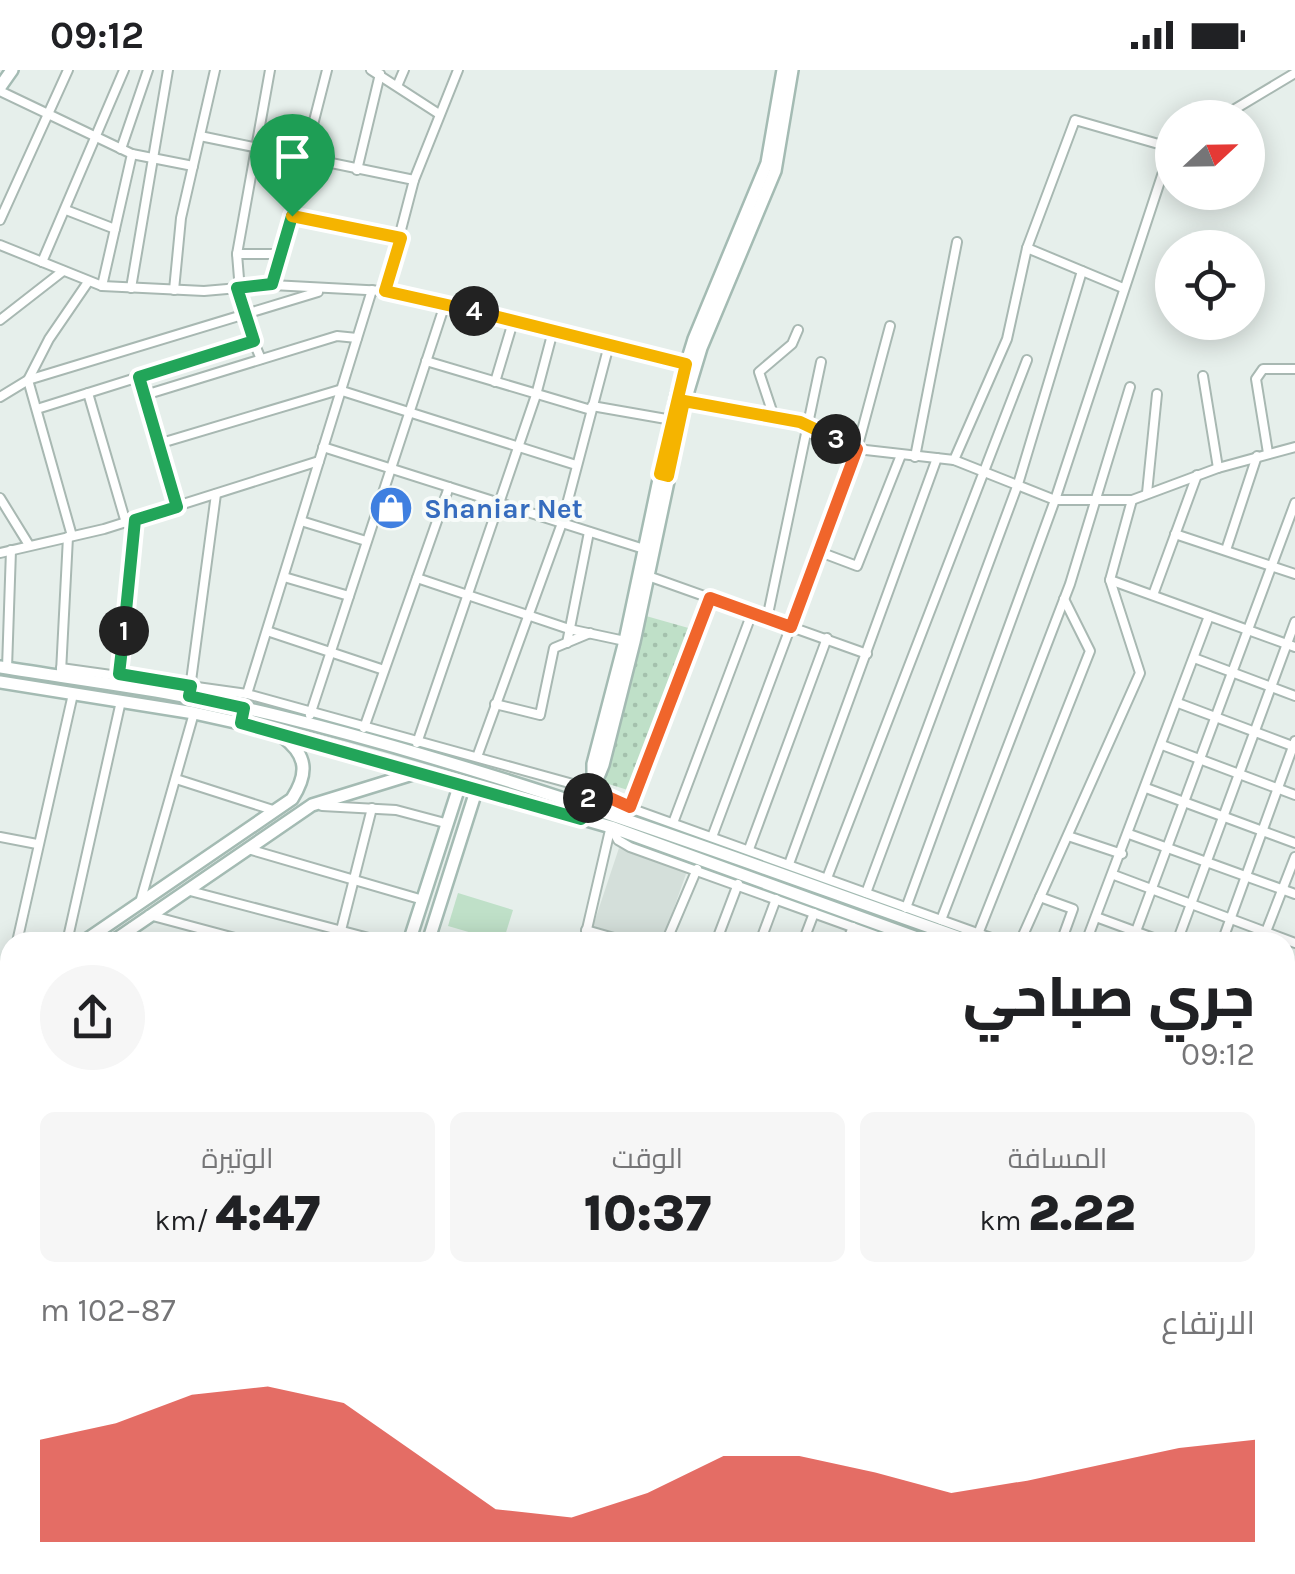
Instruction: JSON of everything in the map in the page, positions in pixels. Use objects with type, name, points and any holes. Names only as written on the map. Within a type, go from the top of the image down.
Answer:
[{"type":"main road","points":[[1,85],[12,70]]},
{"type":"main road","points":[[581,819],[602,765],[648,576],[672,420],[686,364],[767,163],[784,70]]},
{"type":"main road","points":[[592,784],[592,764],[684,401],[701,348],[774,171],[792,70]]},
{"type":"main road","points":[[3,667],[190,691],[244,708],[309,718],[706,838],[958,932]]},
{"type":"main road","points":[[0,682],[194,712],[477,788],[611,827],[874,932]]},
{"type":"main road","points":[[125,932],[248,849],[303,782],[300,752],[276,731]]},
{"type":"main road","points":[[99,932],[272,820],[419,772]]},
{"type":"main road","points":[[413,932],[460,784]]},
{"type":"main road","points":[[431,932],[477,788]]},
{"type":"street","points":[[0,220],[50,118],[68,70]]},
{"type":"street","points":[[42,262],[124,70]]},
{"type":"street","points":[[120,149],[151,70],[168,71],[131,288]]},
{"type":"street","points":[[174,290],[176,247],[215,70]]},
{"type":"street","points":[[261,359],[242,315],[237,254],[270,70]]},
{"type":"street","points":[[272,284],[283,254],[327,70]]},
{"type":"street","points":[[398,84],[404,70]]},
{"type":"street","points":[[385,291],[414,180],[458,70]]},
{"type":"street","points":[[356,170],[375,72],[439,114]]},
{"type":"street","points":[[1250,100],[1295,73]]},
{"type":"street","points":[[1,85],[50,118],[96,139],[151,160],[193,166]]},
{"type":"street","points":[[954,460],[1006,339],[1027,248],[1075,120],[1155,142]]},
{"type":"street","points":[[200,136],[414,180]]},
{"type":"street","points":[[102,286],[132,154]]},
{"type":"street","points":[[906,908],[1055,500],[1155,191]]},
{"type":"street","points":[[66,210],[115,229]]},
{"type":"street","points":[[292,216],[401,238]]},
{"type":"street","points":[[915,456],[957,242]]},
{"type":"street","points":[[0,245],[102,286],[174,290],[272,284],[385,291],[686,364]]},
{"type":"street","points":[[1027,248],[1123,288]]},
{"type":"street","points":[[0,258],[10,249]]},
{"type":"street","points":[[237,254],[283,254]]},
{"type":"street","points":[[0,320],[63,271]]},
{"type":"street","points":[[866,893],[1018,484],[1082,271]]},
{"type":"street","points":[[88,282],[49,339],[28,380],[70,537],[61,672],[119,674],[190,691],[247,694],[309,718],[592,784],[630,807],[706,838],[749,848],[866,893],[881,904],[906,908],[964,932]]},
{"type":"street","points":[[0,397],[28,380],[326,290]]},
{"type":"street","points":[[241,723],[338,390],[372,290]]},
{"type":"street","points":[[309,718],[445,304]]},
{"type":"street","points":[[496,382],[513,322]]},
{"type":"street","points":[[706,838],[820,552],[857,449],[890,326]]},
{"type":"street","points":[[774,417],[759,372],[792,344],[798,330]]},
{"type":"street","points":[[416,743],[536,395],[553,332]]},
{"type":"street","points":[[145,396],[337,336],[357,338]]},
{"type":"street","points":[[36,409],[254,341]]},
{"type":"street","points":[[477,757],[562,523],[608,346]]},
{"type":"street","points":[[827,878],[982,468],[1027,360]]},
{"type":"street","points":[[426,361],[536,395],[672,420]]},
{"type":"street","points":[[768,618],[821,362]]},
{"type":"street","points":[[1268,452],[1256,379],[1263,369],[1295,370]]},
{"type":"street","points":[[1203,376],[1218,468]]},
{"type":"street","points":[[139,377],[177,507]]},
{"type":"street","points":[[941,920],[1064,599],[1130,387]]},
{"type":"street","points":[[158,444],[338,390],[576,465]]},
{"type":"street","points":[[88,392],[130,522],[119,674]]},
{"type":"street","points":[[1147,494],[1157,394]]},
{"type":"street","points":[[684,401],[808,426],[857,449],[954,460],[1055,500],[1132,500],[1218,468],[1295,446]]},
{"type":"street","points":[[324,447],[644,549]]},
{"type":"street","points":[[820,552],[858,566],[901,456]]},
{"type":"street","points":[[1226,550],[1257,456]]},
{"type":"street","points":[[789,864],[937,458]]},
{"type":"street","points":[[0,553],[130,522],[319,461]]},
{"type":"street","points":[[1152,595],[1197,475]]},
{"type":"street","points":[[364,728],[449,487]]},
{"type":"street","points":[[190,691],[216,494]]},
{"type":"street","points":[[0,498],[29,545]]},
{"type":"street","points":[[1026,932],[1140,668],[1110,580],[1132,500]]},
{"type":"street","points":[[1096,917],[1136,932],[1295,503]]},
{"type":"street","points":[[301,521],[366,540]]},
{"type":"street","points":[[567,642],[588,532]]},
{"type":"street","points":[[1175,534],[1295,574]]},
{"type":"street","points":[[3,667],[10,550]]},
{"type":"street","points":[[648,576],[867,654]]},
{"type":"street","points":[[284,577],[348,596]]},
{"type":"street","points":[[417,578],[569,628],[625,641]]},
{"type":"street","points":[[1110,580],[1291,646]]},
{"type":"street","points":[[630,807],[710,598]]},
{"type":"street","points":[[977,932],[1090,651],[1064,599]]},
{"type":"street","points":[[673,823],[752,613]]},
{"type":"street","points":[[1090,932],[1209,616]]},
{"type":"street","points":[[1182,932],[1255,731],[1291,646],[1295,622]]},
{"type":"street","points":[[267,632],[384,670]]},
{"type":"street","points":[[494,704],[540,715],[554,648],[590,633]]},
{"type":"street","points":[[749,848],[828,638]]},
{"type":"street","points":[[1194,658],[1295,696]]},
{"type":"street","points":[[18,932],[73,694]]},
{"type":"street","points":[[69,932],[121,702]]},
{"type":"street","points":[[1178,702],[1294,744],[1226,932]]},
{"type":"street","points":[[137,908],[194,712]]},
{"type":"street","points":[[1162,745],[1295,795]]},
{"type":"street","points":[[176,780],[271,806],[272,820]]},
{"type":"street","points":[[1146,788],[1295,843]]},
{"type":"street","points":[[312,806],[372,808],[446,823]]},
{"type":"street","points":[[341,931],[372,808]]},
{"type":"street","points":[[593,932],[586,930],[614,813]]},
{"type":"street","points":[[611,827],[626,846],[784,897],[814,913],[869,932]]},
{"type":"street","points":[[1129,834],[1295,894]]},
{"type":"street","points":[[1068,836],[1122,854]]},
{"type":"street","points":[[0,837],[37,844]]},
{"type":"street","points":[[248,849],[423,900]]},
{"type":"street","points":[[1114,875],[1266,931],[1295,857]]},
{"type":"street","points":[[670,932],[697,870]]},
{"type":"street","points":[[720,932],[738,884]]},
{"type":"street","points":[[190,891],[345,932]]},
{"type":"street","points":[[765,932],[784,897]]},
{"type":"street","points":[[1040,897],[1073,909],[1065,932]]},
{"type":"street","points":[[807,932],[814,913]]},
{"type":"street","points":[[149,916],[211,932]]},
{"type":"street","points":[[131,932],[132,927]]},
{"type":"street","points":[[851,932],[853,927]]},
{"type":"shaded area","points":[[619,848],[687,871],[666,932],[611,932],[593,926]]},
{"type":"green space","points":[[646,616],[692,629],[631,791],[602,782]]},
{"type":"green space","points":[[458,893],[513,910],[506,932],[469,932],[448,926]]},
{"type":"place","name":"Shaniar Net","points":[[391,508]]},
{"type":"route","points":[[292,216],[401,238],[385,291],[686,364],[660,474],[668,476],[684,401],[800,422],[857,449],[791,627],[710,598],[630,807],[590,789],[581,819],[241,723],[244,708],[189,696],[191,686],[119,674],[135,520],[177,507],[139,377],[254,341],[242,315],[237,288],[272,284],[292,216]]}]
